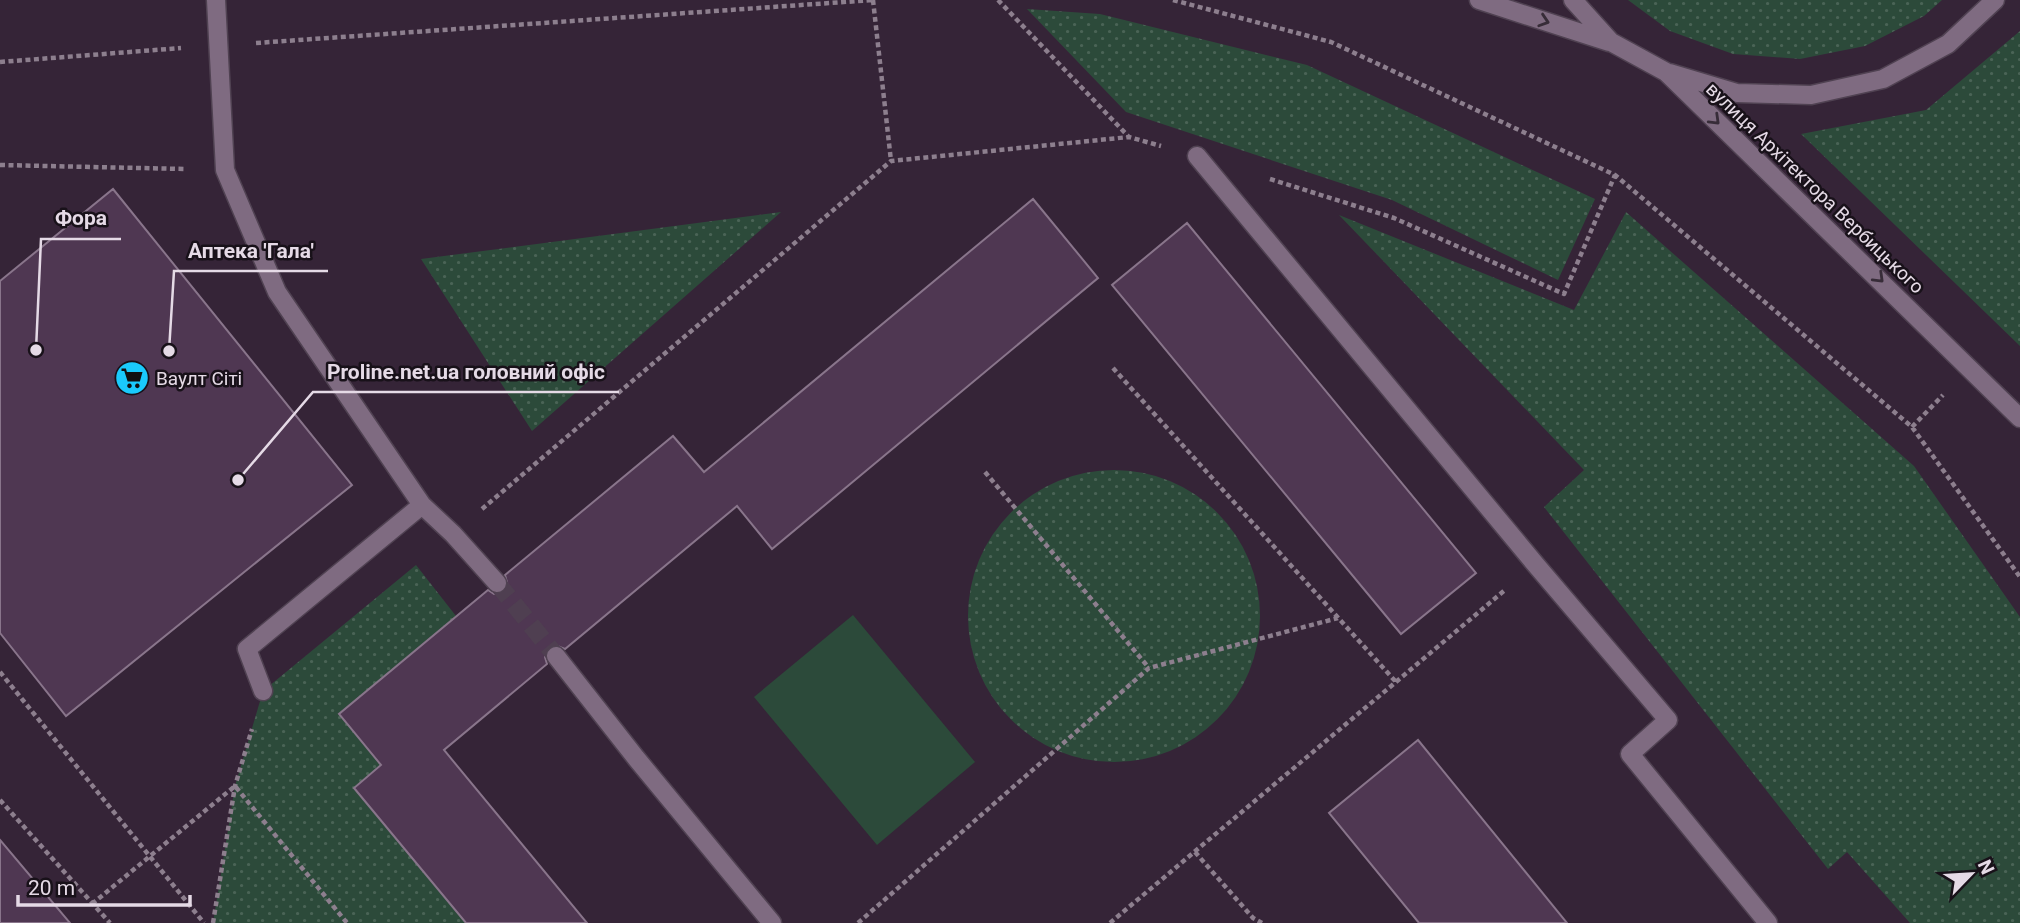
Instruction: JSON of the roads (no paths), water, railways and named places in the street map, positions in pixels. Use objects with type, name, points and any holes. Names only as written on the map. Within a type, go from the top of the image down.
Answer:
[{"type":"street","points":[[216,0],[225,170],[276,292],[422,505],[453,534],[497,583]]},
{"type":"street","points":[[1479,0],[1611,42]]},
{"type":"street","name":"вулиця Архітектора Вербицького","points":[[1573,0],[1611,42],[1666,72],[2020,418]]},
{"type":"street","points":[[1666,72],[1737,93],[1811,95],[1883,79],[1948,44],[1995,0]]},
{"type":"street","points":[[1197,156],[1668,720],[1630,754],[1768,923]]},
{"type":"street","points":[[263,691],[247,649],[422,505]]},
{"type":"street","points":[[556,656],[772,923]]},
{"type":"tunnel","points":[[497,583],[556,656]]},
{"type":"place","name":"Фора","points":[[36,350]]},
{"type":"place","name":"Аптека 'Гала'","points":[[169,351]]},
{"type":"place","name":"Ваулт Сіті","points":[[132,378]]},
{"type":"place","name":"Proline.net.ua головний офіс","points":[[238,480]]}]
